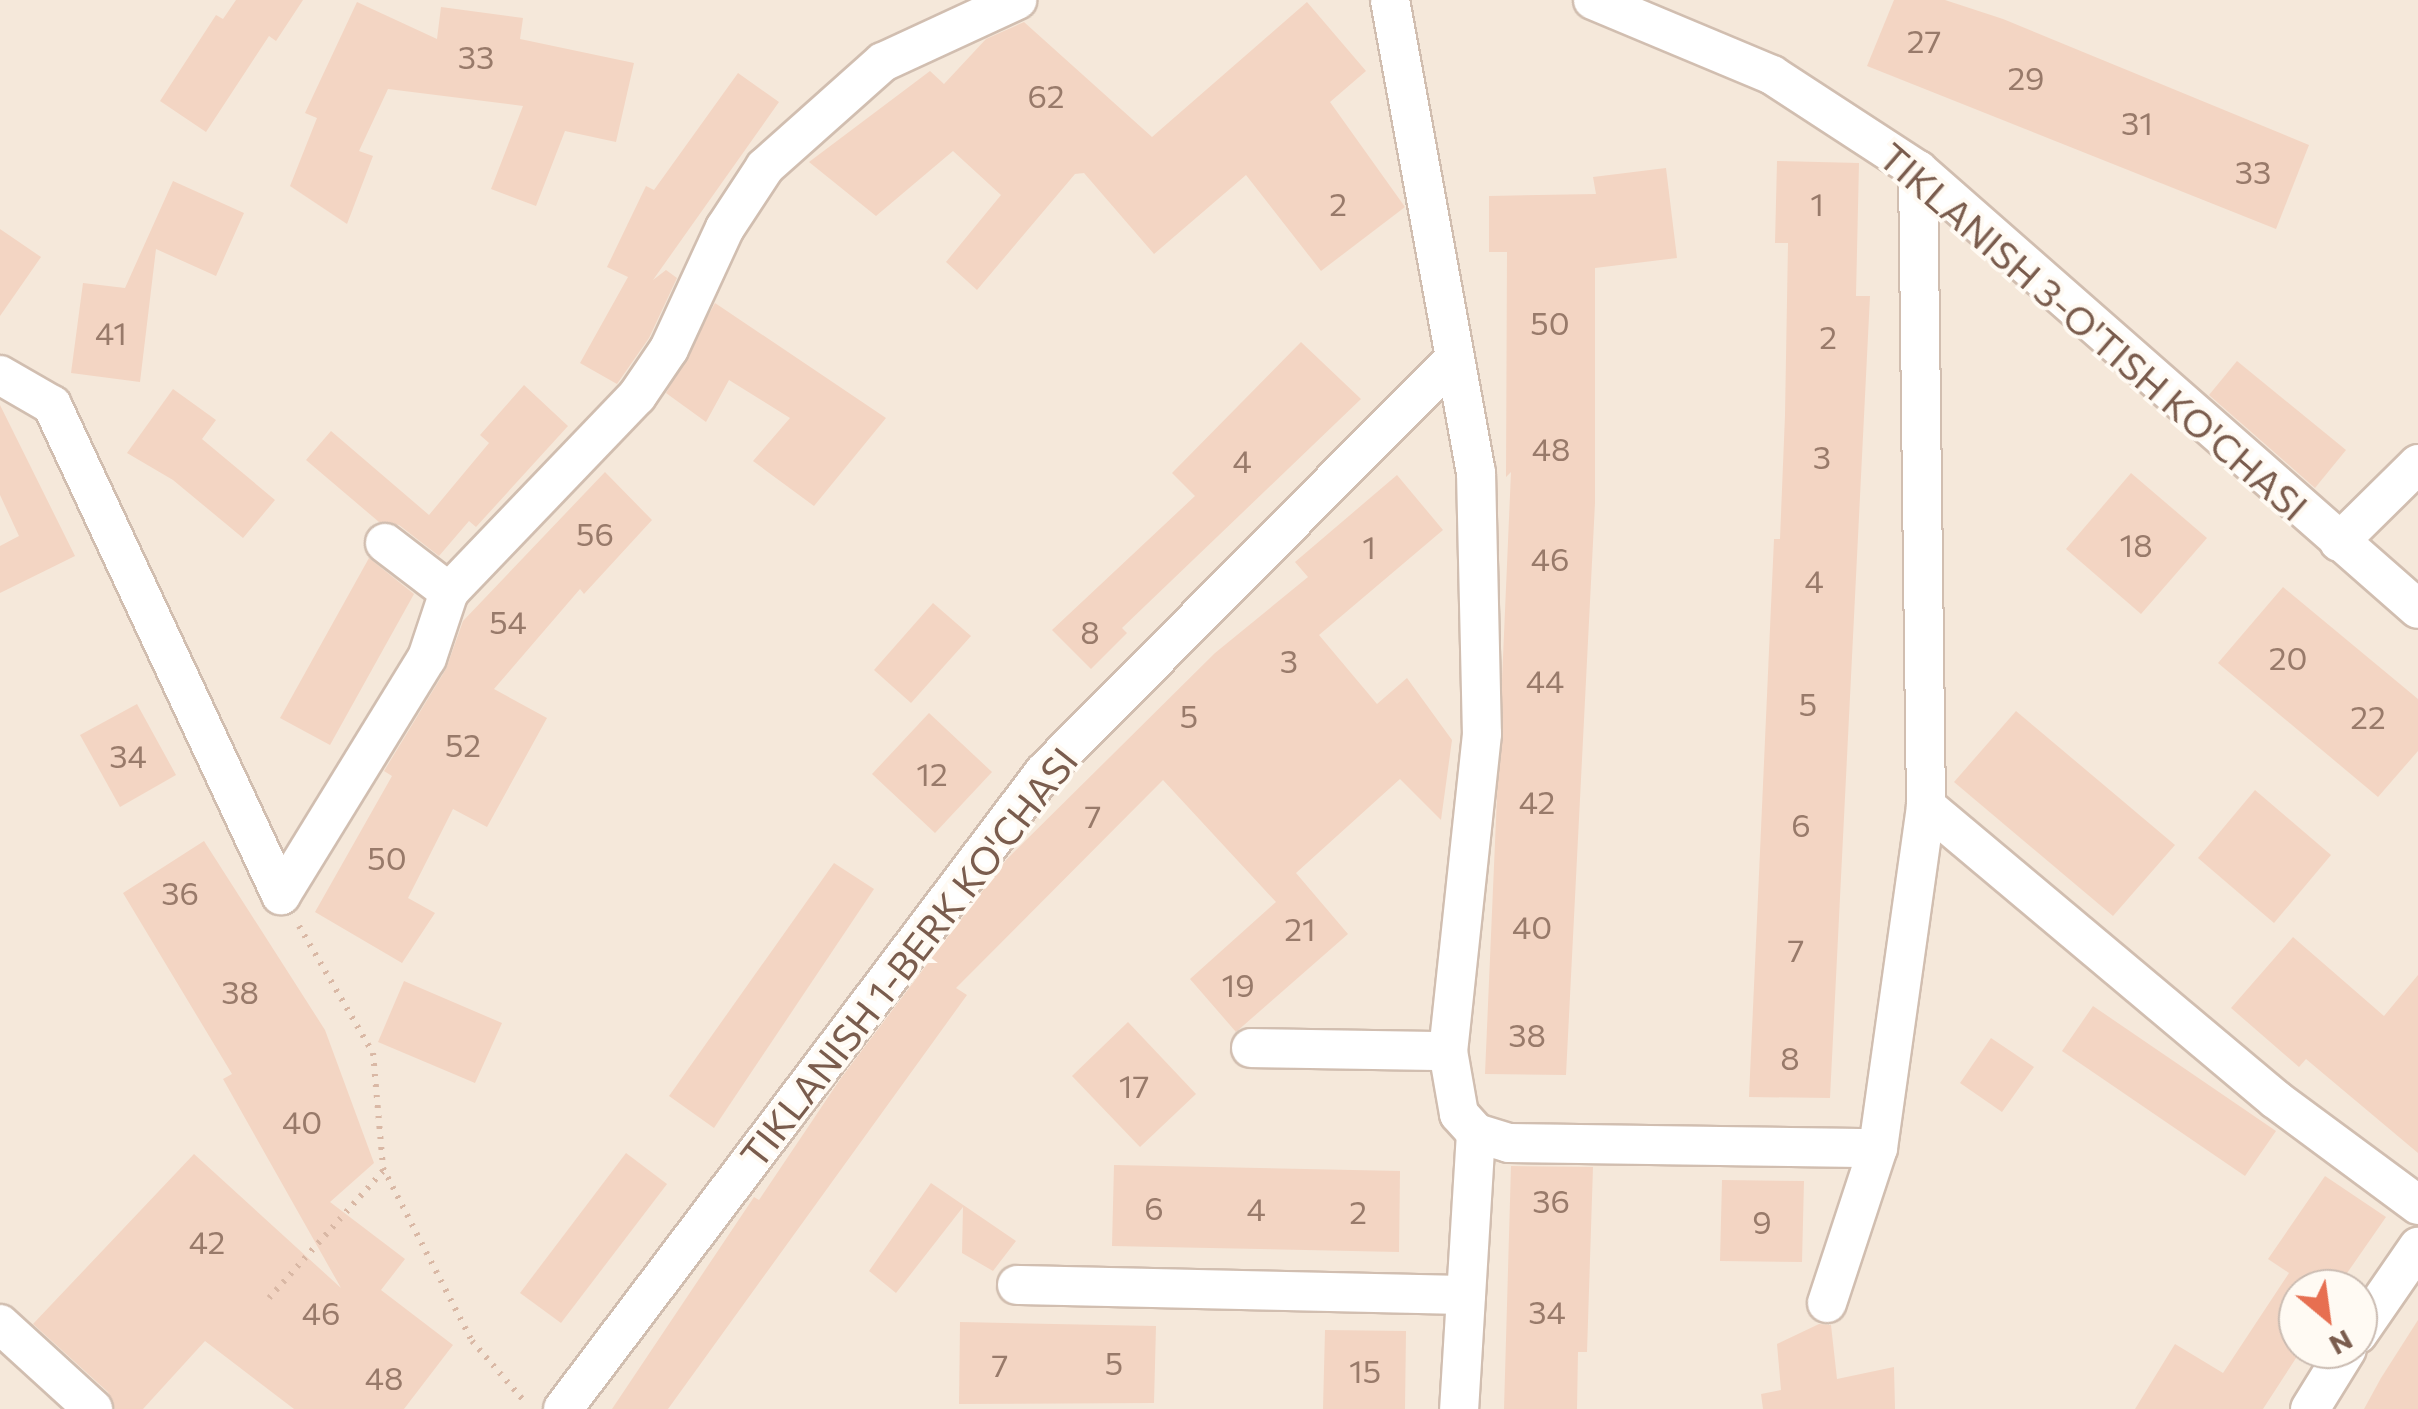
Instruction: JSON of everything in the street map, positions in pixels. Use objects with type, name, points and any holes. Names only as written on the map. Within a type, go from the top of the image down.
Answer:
[{"type":"street","points":[[280,895],[427,658],[449,592],[637,396],[670,349],[725,228],[765,167],[883,62],[1018,0]]},
{"type":"street","points":[[1390,0],[1452,361],[1476,472],[1482,734],[1448,1051],[1459,1114],[1476,1133],[1509,1143],[1878,1148]]},
{"type":"street","name":"TIKLANISH 3-O'TISH KO'CHASI","points":[[1593,0],[1772,74],[1918,170],[2418,609]]},
{"type":"street","points":[[1828,1303],[1878,1148],[1926,806],[1918,170]]},
{"type":"street","name":"TIKLANISH 1-BERK KO'CHASI","points":[[563,1409],[1044,772],[1452,361]]},
{"type":"street","points":[[0,375],[52,405],[280,895]]},
{"type":"street","points":[[2339,542],[2418,464]]},
{"type":"street","points":[[384,543],[449,592]]},
{"type":"street","points":[[1926,806],[2275,1099],[2418,1205]]},
{"type":"street","points":[[1251,1048],[1448,1051]]},
{"type":"street","points":[[1460,1409],[1476,1133]]},
{"type":"street","points":[[2378,1305],[2418,1247]]},
{"type":"street","points":[[1017,1286],[1466,1295]]},
{"type":"street","points":[[0,1324],[93,1409]]},
{"type":"street","points":[[2310,1409],[2335,1369]]},
{"type":"path","points":[[280,895],[373,1053],[384,1170],[472,1341],[531,1409]]},
{"type":"path","points":[[270,1298],[384,1170]]},
{"type":"shaded area","points":[[0,0],[2418,0],[2418,1250],[2378,1314],[2378,1269],[2278,1269],[2278,1369],[2343,1369],[2318,1409],[0,1409]]},
{"type":"shaded area","points":[[2418,1261],[2418,1409],[2323,1409],[2349,1369],[2378,1369],[2378,1323]]},
{"type":"building","points":[[236,0],[303,0],[276,41],[269,36],[206,132],[160,101],[216,15],[223,19]]},
{"type":"building","points":[[1894,0],[1945,0],[2003,19],[2309,145],[2276,229],[1867,66]]},
{"type":"building","points":[[357,2],[437,39],[441,7],[523,18],[520,39],[634,63],[616,142],[565,131],[536,206],[491,189],[523,106],[388,89],[359,151],[373,156],[347,224],[290,186],[317,118],[305,113]]},
{"type":"building","points":[[1307,2],[1366,71],[1330,102],[1405,207],[1321,271],[1246,175],[1154,254],[1084,173],[1075,174],[977,290],[946,262],[1001,195],[953,151],[876,216],[809,162],[930,71],[944,84],[986,39],[1024,22],[1152,137]]},
{"type":"building","points":[[738,73],[779,102],[653,280],[666,270],[677,278],[649,338],[617,384],[580,363],[628,277],[607,267],[646,186],[654,190]]},
{"type":"building","points":[[1777,161],[1859,163],[1856,296],[1870,296],[1830,1098],[1749,1097],[1774,539],[1780,539],[1785,415],[1788,243],[1775,243]]},
{"type":"building","points":[[1666,168],[1677,258],[1595,268],[1595,503],[1566,1075],[1485,1074],[1511,472],[1506,477],[1507,252],[1489,252],[1489,196],[1596,194],[1593,177]]},
{"type":"building","points":[[173,181],[244,213],[216,276],[156,249],[140,382],[71,373],[83,283],[125,288]]},
{"type":"building","points":[[0,229],[41,257],[0,316]]},
{"type":"building","points":[[715,303],[886,418],[814,506],[753,461],[790,418],[729,380],[706,422],[666,393]]},
{"type":"building","points":[[1301,342],[1361,399],[1122,628],[1127,633],[1091,669],[1052,630],[1195,496],[1172,473]]},
{"type":"building","points":[[2237,361],[2346,450],[2315,488],[2209,395]]},
{"type":"building","points":[[524,385],[568,426],[476,527],[469,521],[439,556],[399,525],[379,522],[306,460],[331,431],[429,515],[489,443],[480,435]]},
{"type":"building","points":[[173,389],[216,420],[202,439],[275,500],[243,538],[173,480],[127,453]]},
{"type":"building","points":[[0,405],[75,556],[0,593],[0,546],[19,536],[0,495]]},
{"type":"building","points":[[605,472],[652,520],[584,594],[580,589],[494,689],[547,718],[487,827],[453,809],[408,898],[435,913],[402,963],[315,912],[392,776],[384,771],[446,669],[463,621]]},
{"type":"building","points":[[2131,473],[2207,538],[2141,614],[2066,549]]},
{"type":"building","points":[[1397,475],[1443,530],[1319,635],[1377,704],[1407,678],[1452,740],[1441,820],[1400,779],[1296,873],[1348,934],[1236,1032],[1190,979],[1276,902],[1163,780],[956,988],[967,995],[668,1409],[612,1409],[754,1197],[759,1200],[841,1078],[1006,860],[1215,653],[1308,577],[1295,562]]},
{"type":"building","points":[[369,558],[414,594],[330,745],[280,718]]},
{"type":"building","points":[[2283,587],[2418,699],[2418,751],[2378,797],[2218,663]]},
{"type":"building","points":[[933,603],[971,636],[911,703],[874,670]]},
{"type":"building","points":[[137,704],[176,775],[120,807],[80,735]]},
{"type":"building","points":[[2016,711],[2175,845],[2113,916],[1954,782]]},
{"type":"building","points":[[929,713],[992,772],[935,833],[872,774]]},
{"type":"building","points":[[2255,790],[2331,855],[2274,923],[2198,858]]},
{"type":"building","points":[[204,841],[325,1030],[374,1163],[330,1202],[405,1259],[381,1290],[453,1345],[404,1409],[294,1409],[205,1341],[143,1409],[115,1409],[108,1392],[33,1324],[194,1154],[341,1288],[223,1079],[232,1074],[123,893]]},
{"type":"building","points":[[834,863],[874,889],[714,1128],[669,1096]]},
{"type":"building","points":[[2293,937],[2384,1016],[2418,975],[2418,1153],[2306,1059],[2299,1067],[2231,1008]]},
{"type":"building","points":[[404,981],[502,1023],[475,1083],[378,1042]]},
{"type":"building","points":[[2093,1006],[2276,1131],[2245,1176],[2062,1051]]},
{"type":"building","points":[[1128,1022],[1196,1094],[1140,1147],[1072,1076]]},
{"type":"building","points":[[1991,1038],[2034,1067],[2002,1112],[1960,1083]]},
{"type":"building","points":[[626,1153],[667,1184],[561,1323],[520,1293]]},
{"type":"building","points":[[1114,1165],[1400,1171],[1399,1252],[1112,1246]]},
{"type":"building","points":[[1511,1166],[1593,1167],[1587,1352],[1578,1352],[1577,1409],[1504,1409]]},
{"type":"building","points":[[2325,1176],[2386,1217],[2350,1269],[2283,1269],[2268,1259]]},
{"type":"building","points":[[1722,1180],[1804,1181],[1802,1262],[1720,1261]]},
{"type":"building","points":[[931,1183],[1016,1241],[993,1271],[962,1253],[963,1207],[896,1293],[869,1271]]},
{"type":"building","points":[[2278,1290],[2278,1369],[2289,1369],[2263,1409],[2135,1409],[2175,1344],[2223,1373]]},
{"type":"building","points":[[2418,1320],[2418,1409],[2364,1409],[2381,1378]]},
{"type":"building","points":[[960,1322],[1156,1326],[1154,1403],[959,1404]]},
{"type":"building","points":[[1819,1324],[1831,1325],[1837,1379],[1894,1367],[1895,1409],[1763,1409],[1761,1394],[1781,1390],[1777,1344]]},
{"type":"building","points":[[1325,1330],[1406,1331],[1405,1409],[1323,1409]]}]
